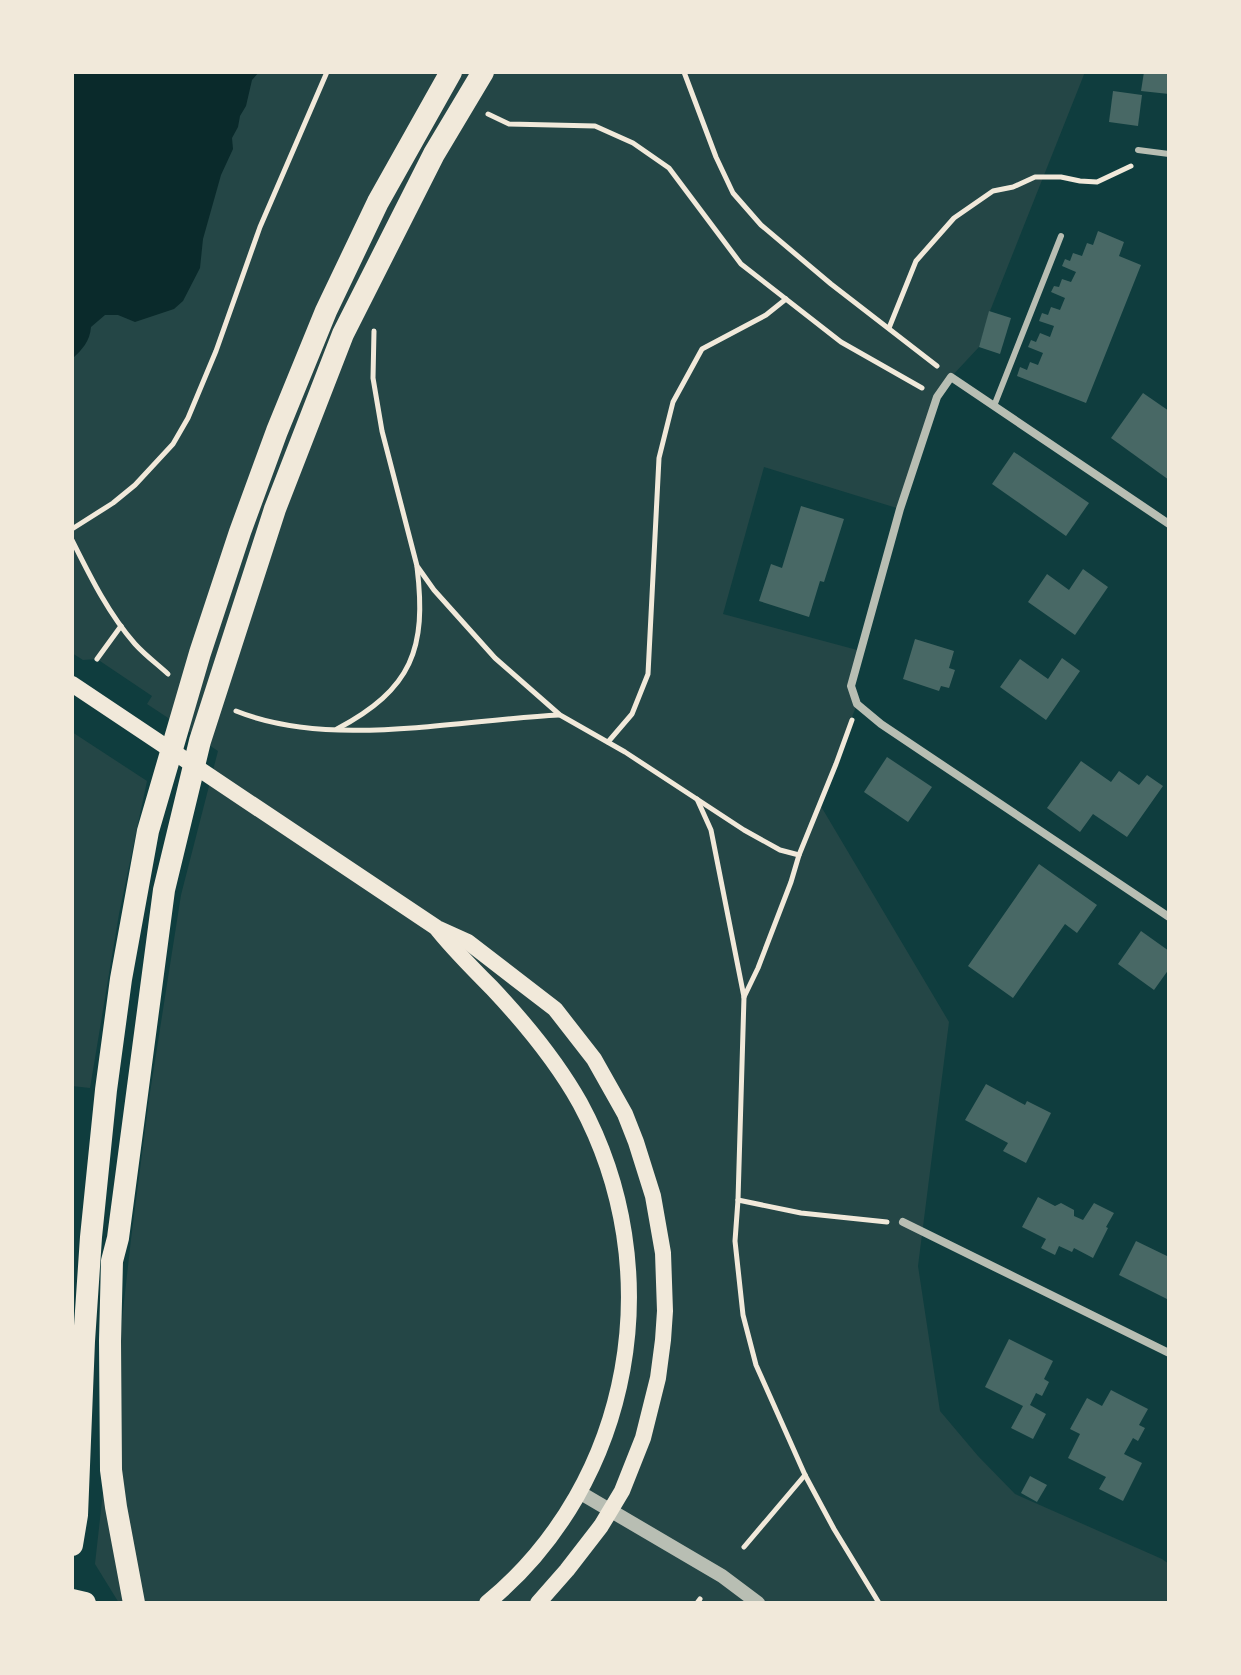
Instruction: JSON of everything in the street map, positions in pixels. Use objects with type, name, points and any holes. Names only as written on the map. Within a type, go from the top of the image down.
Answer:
[{"type":"highway","points":[[72,1545],[77,1515],[91,1237],[106,1090],[121,979],[145,846],[200,653],[277,431],[326,311],[378,202],[451,72]]},
{"type":"highway","points":[[134,1603],[111,1470],[112,1261],[118,1238],[164,890],[200,741],[275,509],[343,334],[434,154],[483,72]]},
{"type":"highway","points":[[72,1600],[85,1603]]},
{"type":"main road","points":[[72,684],[437,928],[468,942],[555,1009],[594,1059],[625,1114],[653,1196],[663,1253],[665,1311],[658,1378],[643,1438],[611,1511],[575,1561],[538,1603]]},
{"type":"main road","points":[[437,928],[459,957],[509,1007],[578,1100],[591,1124],[614,1186],[627,1253],[630,1313],[624,1362],[610,1420],[594,1462],[579,1492],[544,1544],[510,1583],[487,1603]]},
{"type":"street","points":[[1169,524],[951,377],[937,397],[900,509],[851,686],[857,704],[881,724],[1169,917]]},
{"type":"street","points":[[903,1222],[1169,1353]]},
{"type":"street","points":[[579,1492],[722,1576],[758,1603]]},
{"type":"lane","points":[[1138,150],[1167,154]]},
{"type":"lane","points":[[994,406],[1061,236]]},
{"type":"path","points":[[72,529],[135,485],[173,444],[188,418],[216,351],[260,227],[327,72]]},
{"type":"path","points":[[684,72],[733,193],[761,225],[951,377]]},
{"type":"path","points":[[493,103],[488,114],[509,124],[595,126],[633,143],[669,168],[741,264],[841,342],[937,397]]},
{"type":"path","points":[[889,328],[916,261],[954,218],[993,191],[1013,187],[1035,177],[1097,182],[1130,166],[1167,154]]},
{"type":"path","points":[[608,742],[632,714],[648,674],[659,458],[673,402],[702,349],[766,315],[786,299]]},
{"type":"path","points":[[337,729],[388,695],[415,652],[421,618],[417,566],[382,431],[373,378],[374,331],[381,318]]},
{"type":"path","points":[[72,540],[93,583],[121,626],[136,645],[177,681]]},
{"type":"path","points":[[417,566],[434,590],[488,650],[560,715],[608,742],[756,837],[780,850],[799,855]]},
{"type":"path","points":[[97,659],[121,626]]},
{"type":"path","points":[[744,997],[764,954],[857,704]]},
{"type":"path","points":[[230,709],[282,725],[367,731],[560,715]]},
{"type":"path","points":[[697,798],[711,830],[744,997],[735,1241],[743,1315],[756,1365],[805,1475],[879,1603]]},
{"type":"path","points":[[738,1200],[801,1213],[903,1222]]},
{"type":"path","points":[[744,1547],[805,1475]]},
{"type":"shaded area","points":[[72,72],[1085,72],[990,311],[979,347],[937,397],[900,509],[764,467],[723,614],[861,651],[851,686],[857,704],[819,803],[949,1022],[918,1266],[940,1411],[1015,1494],[1169,1564],[1169,1603],[119,1603],[95,1564],[131,1239],[181,895],[218,751],[147,704],[152,696],[97,659],[83,660],[72,653]]},
{"type":"shaded area","points":[[72,72],[259,72],[252,80],[246,106],[232,138],[233,149],[221,175],[203,239],[200,268],[183,301],[174,309],[135,322],[118,315],[105,315],[91,327],[85,345],[72,359]]},
{"type":"shaded area","points":[[72,732],[147,781],[119,914],[90,1088],[72,1086]]},
{"type":"building","points":[[1144,72],[1169,72],[1169,94],[1141,91]]},
{"type":"building","points":[[1113,91],[1142,95],[1138,126],[1109,122]]},
{"type":"building","points":[[1098,231],[1124,242],[1119,256],[1141,265],[1086,403],[1017,376],[1020,367],[1027,370],[1030,362],[1038,365],[1043,353],[1028,347],[1031,340],[1036,342],[1040,333],[1050,337],[1054,326],[1039,321],[1042,313],[1048,315],[1051,307],[1060,310],[1065,298],[1051,292],[1054,286],[1059,287],[1062,279],[1071,282],[1076,272],[1062,266],[1065,259],[1070,261],[1073,253],[1082,256],[1087,243],[1093,245]]},
{"type":"building","points":[[989,311],[1011,318],[1000,354],[979,347]]},
{"type":"building","points":[[1143,393],[1169,411],[1169,480],[1111,438]]},
{"type":"building","points":[[1014,452],[1089,503],[1066,536],[992,484]]},
{"type":"building","points":[[801,506],[844,519],[809,617],[759,601],[771,564],[782,568]]},
{"type":"building","points":[[1083,569],[1108,587],[1075,635],[1028,602],[1047,574],[1069,590]]},
{"type":"building","points":[[915,639],[954,651],[949,668],[955,670],[949,688],[941,686],[939,691],[903,679]]},
{"type":"building","points":[[1062,658],[1080,671],[1046,720],[1000,687],[1020,659],[1048,679]]},
{"type":"building","points":[[887,757],[932,787],[908,822],[864,792]]},
{"type":"building","points":[[1081,761],[1111,782],[1119,771],[1139,785],[1147,775],[1163,786],[1127,837],[1093,814],[1080,832],[1047,808]]},
{"type":"building","points":[[1039,864],[1097,905],[1077,933],[1065,924],[1013,998],[968,966]]},
{"type":"building","points":[[1141,931],[1169,951],[1169,969],[1154,990],[1118,964]]},
{"type":"building","points":[[986,1084],[1025,1105],[1027,1101],[1051,1113],[1026,1163],[1003,1151],[1008,1143],[965,1120]]},
{"type":"building","points":[[1038,1197],[1055,1206],[1061,1203],[1074,1210],[1074,1216],[1083,1220],[1094,1203],[1114,1213],[1093,1258],[1074,1248],[1072,1252],[1059,1246],[1055,1255],[1041,1248],[1046,1239],[1022,1227]]},
{"type":"building","points":[[1136,1241],[1167,1256],[1169,1252],[1169,1300],[1119,1275]]},
{"type":"building","points":[[1009,1339],[1053,1361],[1044,1379],[1049,1382],[1042,1396],[1036,1393],[1030,1405],[1046,1414],[1033,1439],[1011,1428],[1023,1406],[985,1387]]},
{"type":"building","points":[[1111,1390],[1148,1409],[1139,1425],[1145,1428],[1138,1441],[1133,1438],[1124,1454],[1142,1463],[1123,1501],[1099,1489],[1106,1477],[1068,1458],[1080,1434],[1070,1429],[1087,1398],[1102,1406]]},
{"type":"building","points":[[1030,1476],[1047,1485],[1037,1502],[1021,1493]]}]
